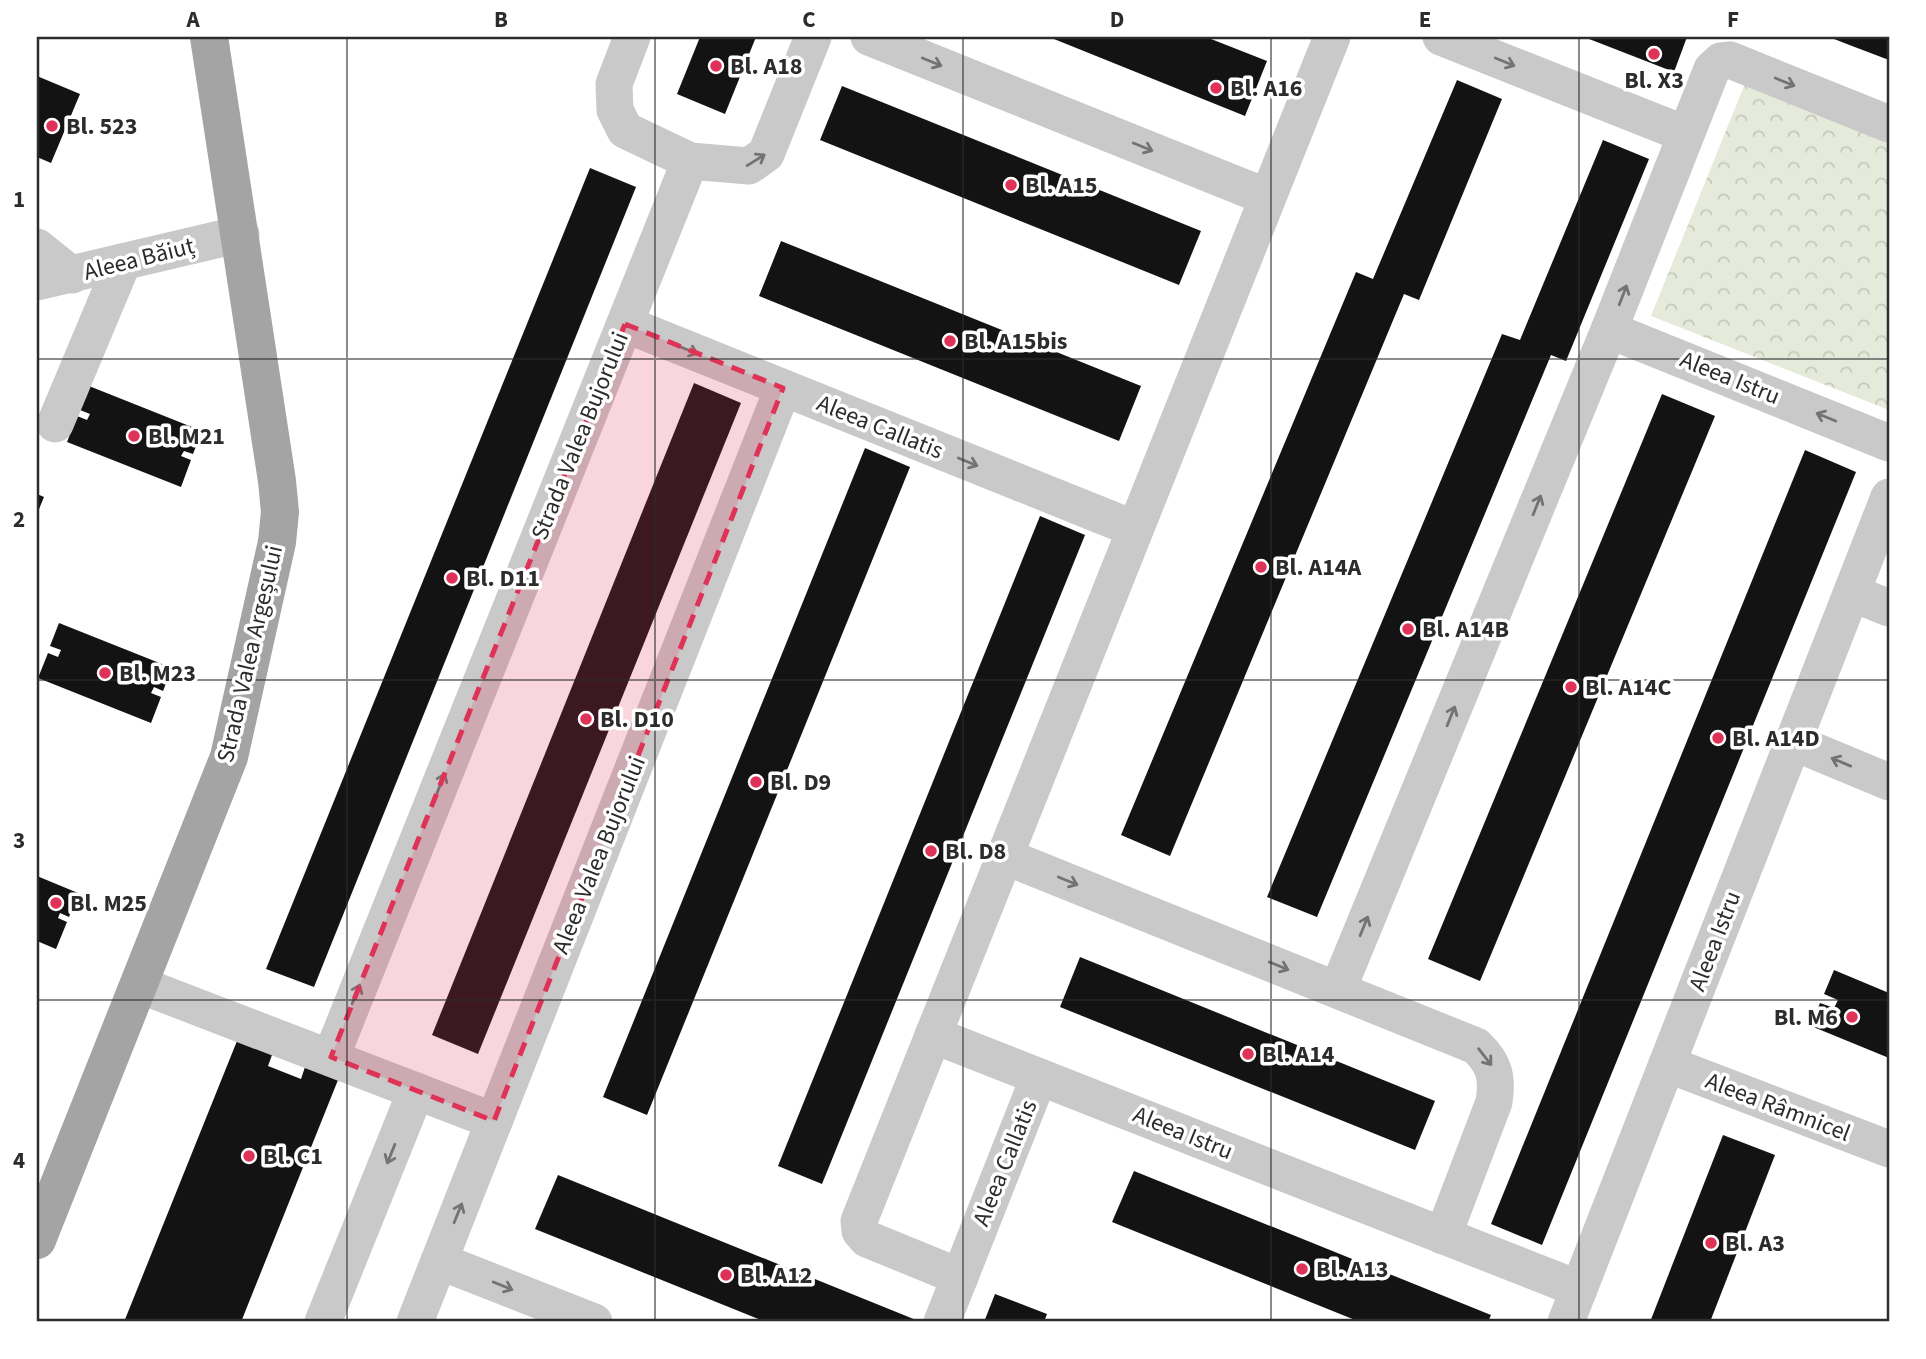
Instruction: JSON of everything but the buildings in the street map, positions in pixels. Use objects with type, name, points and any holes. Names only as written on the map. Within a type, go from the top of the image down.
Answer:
[{"type":"main road","name":"Strada Valea Argeșului","points":[[37,1240],[229,757],[277,542],[280,512],[277,481],[209,37]]},
{"type":"street","points":[[632,37],[614,84],[615,110],[625,130],[690,161],[749,166],[766,154],[814,37]]},
{"type":"street","points":[[869,37],[1267,197]]},
{"type":"street","points":[[960,1277],[867,1239],[860,1231],[859,1221],[1332,37]]},
{"type":"street","points":[[1441,37],[1685,134]]},
{"type":"street","points":[[1338,989],[1609,330],[1712,69],[1721,61],[1730,60],[1889,124]]},
{"type":"street","name":"Strada Valea Bujorului","points":[[331,1057],[690,161]]},
{"type":"street","name":"Aleea Băiuț","points":[[37,282],[241,234]]},
{"type":"street","points":[[37,247],[72,275]]},
{"type":"street","points":[[55,424],[123,262]]},
{"type":"street","name":"Aleea Callatis","points":[[625,324],[1135,529]]},
{"type":"street","name":"Aleea Istru","points":[[1609,330],[1889,443]]},
{"type":"street","name":"Aleea Valea Bujorului","points":[[415,1322],[783,388]]},
{"type":"street","name":"Aleea Istru","points":[[1566,1322],[1889,497]]},
{"type":"street","points":[[1852,593],[1889,608]]},
{"type":"street","points":[[1793,742],[1889,782]]},
{"type":"street","points":[[1004,856],[1476,1046],[1491,1060],[1497,1082],[1494,1102],[1443,1236]]},
{"type":"street","points":[[140,985],[495,1121]]},
{"type":"street","name":"Aleea Callatis","points":[[933,1035],[1040,1077],[942,1322]]},
{"type":"street","name":"Aleea Râmnicel","points":[[1667,1064],[1889,1149]]},
{"type":"street","name":"Aleea Istru","points":[[1040,1077],[1579,1289]]},
{"type":"street","points":[[323,1322],[416,1091]]},
{"type":"street","points":[[439,1261],[594,1322]]},
{"type":"highlighted area","points":[[625,324],[783,388],[494,1121],[331,1057]]},
{"type":"green space","points":[[1746,81],[1889,138],[1889,410],[1651,316]]},
{"type":"place","name":"Bl. X3","points":[[1654,54]]},
{"type":"place","name":"Bl. A18","points":[[716,66]]},
{"type":"place","name":"Bl. A16","points":[[1216,88]]},
{"type":"place","name":"Bl. 523","points":[[52,126]]},
{"type":"place","name":"Bl. A15","points":[[1011,185]]},
{"type":"place","name":"Bl. A15bis","points":[[950,341]]},
{"type":"place","name":"Bl. M21","points":[[134,436]]},
{"type":"place","name":"Bl. A14A","points":[[1261,567]]},
{"type":"place","name":"Bl. D11","points":[[452,578]]},
{"type":"place","name":"Bl. A14B","points":[[1408,629]]},
{"type":"place","name":"Bl. M23","points":[[105,673]]},
{"type":"place","name":"Bl. A14C","points":[[1571,687]]},
{"type":"place","name":"Bl. D10","points":[[586,719]]},
{"type":"place","name":"Bl. A14D","points":[[1718,738]]},
{"type":"place","name":"Bl. D9","points":[[756,782]]},
{"type":"place","name":"Bl. D8","points":[[931,851]]},
{"type":"place","name":"Bl. M25","points":[[56,903]]},
{"type":"place","name":"Bl. M6","points":[[1852,1017]]},
{"type":"place","name":"Bl. A14","points":[[1248,1054]]},
{"type":"place","name":"Bl. C1","points":[[249,1156]]},
{"type":"place","name":"Bl. A3","points":[[1711,1243]]},
{"type":"place","name":"Bl. A13","points":[[1302,1269]]},
{"type":"place","name":"Bl. A12","points":[[726,1275]]}]
